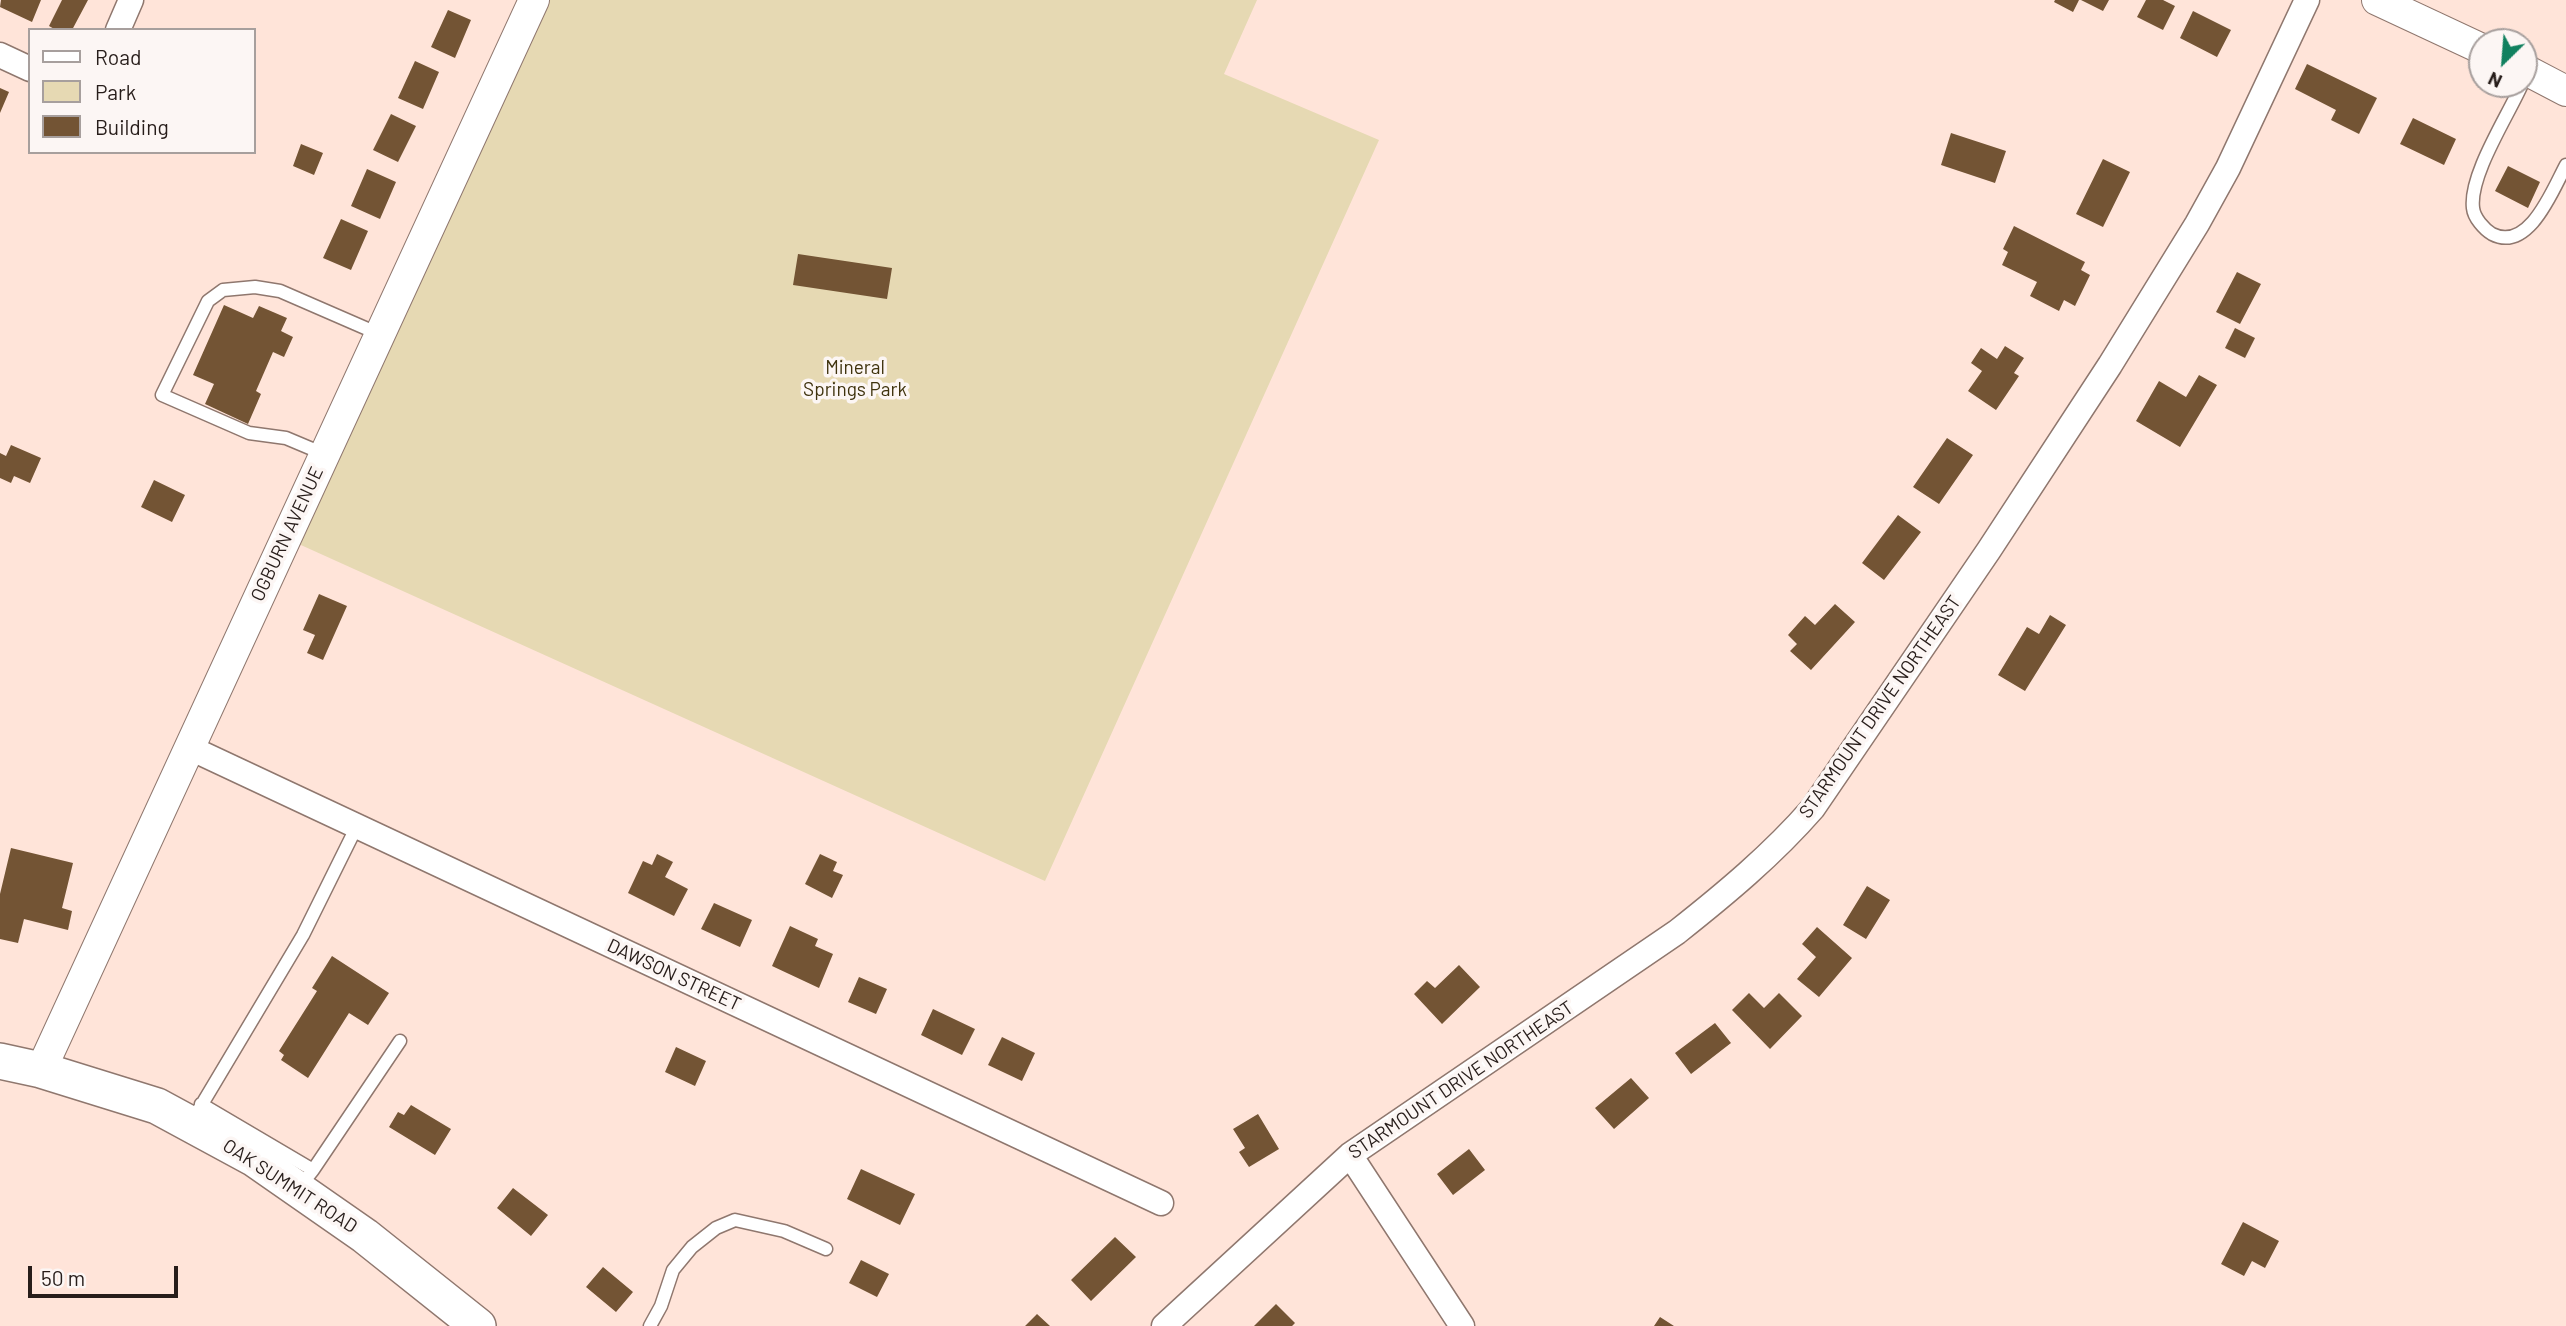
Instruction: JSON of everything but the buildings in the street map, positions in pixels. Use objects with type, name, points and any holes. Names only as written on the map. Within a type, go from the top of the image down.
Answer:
[{"type":"main road","name":"OAK SUMMIT ROAD","points":[[0,1061],[41,1070],[157,1106],[195,1114],[253,1158],[306,1180],[365,1236],[478,1326]]},
{"type":"street","points":[[119,28],[131,0]]},
{"type":"street","name":"OGBURN AVENUE","points":[[41,1070],[534,0]]},
{"type":"street","name":"STARMOUNT DRIVE NORTHEAST","points":[[1164,1326],[1350,1154],[1677,932],[1737,883],[1788,836],[1813,808],[1996,539],[2110,365],[2197,224],[2228,168],[2307,0]]},
{"type":"street","points":[[2396,4],[2468,42]]},
{"type":"street","points":[[0,55],[28,68]]},
{"type":"street","points":[[2538,80],[2566,91]]},
{"type":"street","name":"DAWSON STREET","points":[[188,747],[1161,1203]]},
{"type":"street","points":[[1350,1154],[1462,1326]]},
{"type":"lane","points":[[2514,98],[2479,176],[2473,209],[2477,219],[2491,233],[2502,236],[2514,237],[2525,231],[2534,222],[2566,164]]},
{"type":"lane","points":[[324,454],[286,438],[249,433],[162,395],[208,301],[223,290],[255,286],[280,291],[380,334]]},
{"type":"lane","points":[[195,1114],[303,934],[357,826]]},
{"type":"lane","points":[[306,1180],[400,1041]]},
{"type":"lane","points":[[650,1326],[661,1306],[673,1270],[692,1247],[716,1228],[735,1220],[784,1231],[826,1249]]},
{"type":"green space","name":"Mineral Springs Park","points":[[541,0],[1257,0],[1224,74],[1379,140],[1045,881],[292,541]]}]
